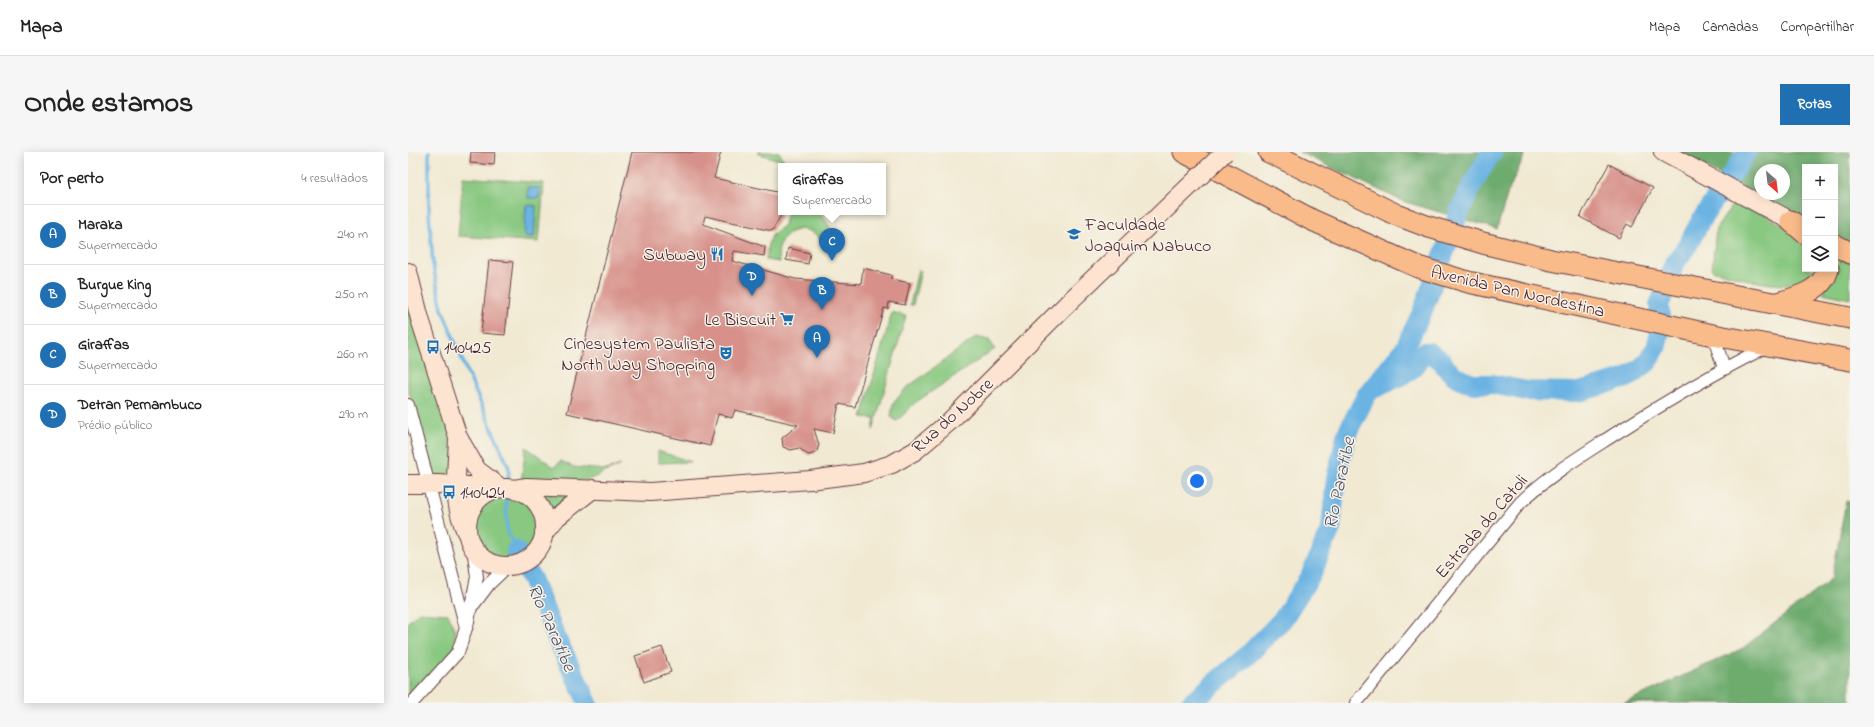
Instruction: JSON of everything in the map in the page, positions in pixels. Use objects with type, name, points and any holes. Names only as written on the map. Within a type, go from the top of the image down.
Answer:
[{"type":"highway","name":"Avenida Pan Nordestina","points":[[1184,152],[1312,220],[1418,267],[1468,282],[1708,334],[1771,344],[1850,360]]},
{"type":"highway","points":[[1270,152],[1376,205],[1429,227],[1483,243],[1551,260],[1850,318]]},
{"type":"highway","points":[[1838,247],[1850,253]]},
{"type":"highway","points":[[1777,303],[1801,295],[1818,286],[1824,279],[1827,272]]},
{"type":"main road","name":"Rua do Nobre","points":[[408,484],[505,488],[527,486],[650,492],[802,480],[864,473],[892,464],[915,451],[949,422],[1067,304],[1225,152]]},
{"type":"main road","points":[[1664,152],[1741,193],[1800,228]]},
{"type":"main road","points":[[408,272],[420,318],[458,437],[477,470],[505,488],[530,497],[541,510],[545,522],[544,533],[540,545],[532,555],[523,562],[510,565],[495,564],[482,558],[470,541],[459,515],[440,485],[458,437]]},
{"type":"main road","points":[[470,541],[468,517],[474,505],[483,496],[505,488]]},
{"type":"main road","points":[[544,533],[558,518],[593,489]]},
{"type":"street","points":[[1708,334],[1724,368]]},
{"type":"street","name":"Estrada do Catoli","points":[[1356,703],[1496,532],[1534,490],[1547,478],[1656,408],[1724,368],[1771,344]]},
{"type":"street","points":[[408,405],[440,485],[466,628]]},
{"type":"street","points":[[412,703],[458,652],[466,628],[477,577],[470,541]]},
{"type":"street","points":[[471,608],[483,591],[510,565]]},
{"type":"green space","points":[[779,152],[785,162],[757,153]]},
{"type":"green space","points":[[1299,152],[1526,152],[1508,192],[1497,229],[1402,201]]},
{"type":"green space","points":[[1677,152],[1850,152],[1850,243],[1838,237],[1838,164],[1802,164],[1802,218],[1767,200],[1790,200],[1790,164],[1754,164],[1754,193]]},
{"type":"green space","points":[[463,177],[544,183],[539,242],[458,236]]},
{"type":"green space","points":[[1737,198],[1802,237],[1802,272],[1817,272],[1811,278],[1799,283],[1785,285],[1753,281],[1712,270],[1716,229]]},
{"type":"green space","points":[[786,215],[822,215],[843,248],[828,247],[825,250],[820,239],[813,233],[805,230],[796,230],[788,234],[782,241],[779,250],[779,262],[766,260],[768,244],[773,234],[784,225]]},
{"type":"green space","points":[[1838,253],[1850,260],[1850,299],[1823,293],[1830,284],[1836,272],[1838,272]]},
{"type":"green space","points":[[918,270],[921,271],[913,305],[910,305]]},
{"type":"green space","points":[[408,284],[465,453],[452,478],[436,478],[428,470],[408,387]]},
{"type":"green space","points":[[892,312],[906,316],[873,430],[875,419],[862,417]]},
{"type":"green space","points":[[976,337],[989,340],[995,349],[916,402],[897,421],[891,417],[893,404],[905,389]]},
{"type":"green space","points":[[526,447],[554,467],[561,461],[573,467],[606,470],[621,465],[588,480],[521,482]]},
{"type":"green space","points":[[658,451],[692,462],[658,463]]},
{"type":"green space","points":[[463,486],[492,491],[476,502],[469,516]]},
{"type":"green space","points":[[586,491],[548,525],[545,512],[534,496]]},
{"type":"green space","points":[[504,494],[522,497],[533,505],[539,517],[540,530],[537,542],[529,553],[518,560],[503,561],[494,558],[474,540],[473,526],[477,513],[488,501]]},
{"type":"green space","points":[[1846,501],[1850,502],[1850,703],[1624,703],[1743,648],[1832,578]]},
{"type":"green space","points":[[419,612],[448,614],[455,629],[455,651],[408,699],[408,622]]},
{"type":"water","points":[[528,188],[540,188],[539,198],[528,198]]},
{"type":"water","points":[[526,205],[536,206],[534,237],[524,236]]},
{"type":"building","points":[[471,152],[495,152],[494,165],[470,163]]},
{"type":"building","points":[[632,152],[721,152],[714,178],[778,192],[778,215],[781,215],[772,231],[705,216],[703,224],[765,247],[764,256],[734,251],[732,261],[795,279],[861,284],[863,268],[891,275],[891,279],[910,283],[905,305],[889,302],[888,309],[884,308],[855,407],[839,404],[833,433],[814,429],[819,445],[817,451],[813,454],[808,455],[799,448],[791,450],[783,447],[782,438],[798,425],[735,410],[732,418],[718,414],[710,446],[567,413]]},
{"type":"building","points":[[1609,164],[1653,188],[1632,227],[1627,224],[1619,238],[1580,217]]},
{"type":"building","points":[[788,248],[810,253],[808,264],[786,260]]},
{"type":"building","points":[[489,260],[513,262],[505,335],[481,333]]},
{"type":"building","points":[[662,647],[671,672],[644,682],[635,656]]},
{"type":"waterway","points":[[429,152],[429,212],[433,266],[442,309],[467,372],[509,468],[506,503],[507,530],[516,551]]},
{"type":"waterway","name":"Rio Paratibe","points":[[1191,703],[1248,655],[1283,619],[1311,575],[1331,528],[1336,478],[1347,433],[1366,396],[1405,348],[1423,310],[1460,210],[1476,178],[1492,152]]},
{"type":"waterway","points":[[1378,387],[1408,372],[1415,366],[1425,352],[1429,352],[1442,361],[1446,368],[1455,376],[1472,384],[1492,384],[1527,391],[1579,392],[1627,378],[1648,362],[1656,348],[1661,328],[1659,306],[1674,264],[1688,245],[1701,220],[1747,152]]},
{"type":"waterway","name":"Rio Paratibe","points":[[516,551],[533,581],[555,635],[588,703]]},
{"type":"place","name":"Faculdade Joaquim Nabuco","points":[[1074,234]]},
{"type":"place","name":"Subway","points":[[717,254]]},
{"type":"place","name":"Giraffas","points":[[832,261]]},
{"type":"place","name":"Detran Pernambuco","points":[[752,296]]},
{"type":"place","name":"Burgue King","points":[[822,310]]},
{"type":"place","name":"Le Biscuit","points":[[787,319]]},
{"type":"place","name":"140425","points":[[433,347]]},
{"type":"place","name":"Cinesystem Paulista North Way Shopping","points":[[726,353]]},
{"type":"place","name":"Maraka","points":[[817,358]]},
{"type":"place","name":"140424","points":[[449,492]]}]
